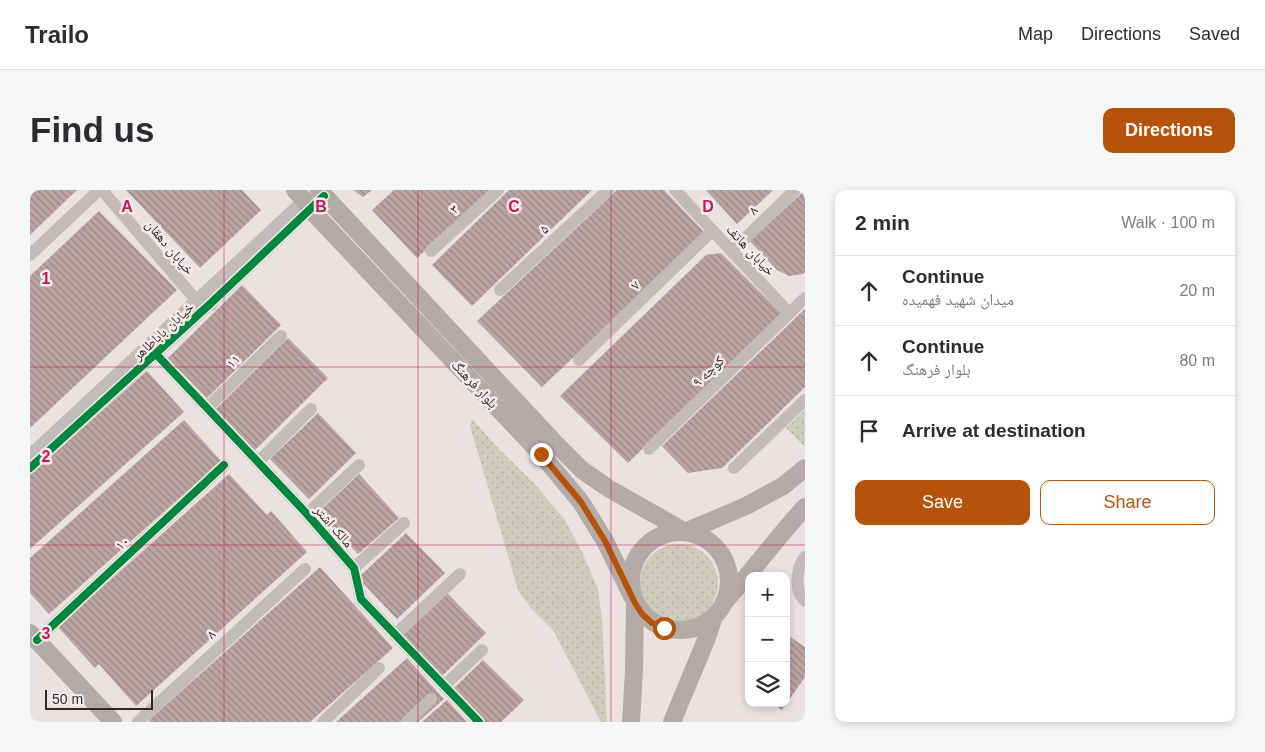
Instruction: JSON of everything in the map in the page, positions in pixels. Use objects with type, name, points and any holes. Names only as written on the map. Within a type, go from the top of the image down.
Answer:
[{"type":"main road","name":"بلوار فرهنگ","points":[[322,192],[552,441],[582,470],[608,488],[684,530]]},
{"type":"main road","name":"بلوار فرهنگ","points":[[303,199],[541,454],[581,502],[605,541],[634,600]]},
{"type":"main road","points":[[631,722],[634,671],[634,600],[630,582],[632,568],[638,555],[647,544],[659,537],[684,530],[746,506],[783,486],[805,468]]},
{"type":"main road","points":[[672,722],[714,618],[725,601],[743,582],[788,525],[805,508]]},
{"type":"main road","points":[[684,530],[709,542],[722,556],[728,573],[728,592],[725,601]]},
{"type":"main road","points":[[634,600],[642,614],[652,623],[671,630],[690,630],[714,618]]},
{"type":"main road","points":[[33,636],[113,722]]},
{"type":"street","name":"خیابان دهقان","points":[[30,255],[101,190],[203,302]]},
{"type":"street","name":"۳","points":[[430,251],[498,190]]},
{"type":"street","name":"۵","points":[[500,290],[608,190]]},
{"type":"street","name":"خیابان هاتف","points":[[675,190],[789,313]]},
{"type":"street","name":"۸","points":[[732,251],[795,190]]},
{"type":"street","points":[[303,199],[322,192]]},
{"type":"street","name":"خیابان باباطاهر","points":[[30,468],[156,354],[203,302],[303,199]]},
{"type":"street","name":"۷","points":[[579,360],[712,231]]},
{"type":"street","points":[[789,313],[805,298]]},
{"type":"street","name":"خیابان باباطاهر","points":[[30,455],[203,302]]},
{"type":"street","name":"کوچه ۹","points":[[649,450],[789,313]]},
{"type":"street","name":"۱۱","points":[[207,408],[281,336]]},
{"type":"street","name":"مالک اشتر","points":[[156,354],[307,514],[354,568],[361,599],[479,722]]},
{"type":"street","points":[[734,468],[805,400]]},
{"type":"street","points":[[258,462],[311,409]]},
{"type":"street","name":"۱۰","points":[[33,636],[224,465]]},
{"type":"street","points":[[307,514],[359,465]]},
{"type":"street","points":[[354,568],[404,523]]},
{"type":"street","points":[[805,557],[800,562],[798,574],[799,592],[805,601]]},
{"type":"street","name":"۸","points":[[138,722],[305,569]]},
{"type":"street","points":[[395,635],[460,574]]},
{"type":"street","points":[[444,686],[482,650]]},
{"type":"street","points":[[323,722],[379,668]]},
{"type":"street","points":[[408,722],[431,699]]},
{"type":"green space","points":[[805,410],[805,446],[804,446],[786,428]]},
{"type":"green space","points":[[472,419],[534,483],[565,520],[582,552],[598,589],[602,619],[607,722],[601,722],[553,630],[530,607],[518,590],[470,426]]},
{"type":"green space","points":[[679,544],[694,547],[706,556],[715,568],[718,583],[715,598],[706,610],[694,619],[679,622],[664,619],[652,610],[643,598],[640,583],[643,568],[652,556],[664,547]]},
{"type":"building","points":[[30,190],[77,190],[30,235]]},
{"type":"building","points":[[126,190],[242,190],[261,210],[200,268]]},
{"type":"building","points":[[353,190],[372,190],[363,197]]},
{"type":"building","points":[[394,190],[489,190],[417,258],[372,210]]},
{"type":"building","points":[[509,190],[592,190],[472,306],[432,265]]},
{"type":"building","points":[[617,190],[664,190],[705,233],[542,387],[477,321]]},
{"type":"building","points":[[706,190],[773,190],[737,224]]},
{"type":"building","points":[[805,190],[805,272],[789,276],[777,270],[750,241]]},
{"type":"building","points":[[99,211],[177,290],[30,428],[30,276]]},
{"type":"building","points":[[721,253],[781,313],[628,463],[560,396],[706,255]]},
{"type":"building","points":[[242,285],[281,325],[207,398],[168,358]]},
{"type":"building","points":[[805,309],[805,387],[722,468],[688,473],[662,446]]},
{"type":"building","points":[[288,338],[328,378],[254,451],[214,411]]},
{"type":"building","points":[[147,371],[184,412],[30,549],[30,475]]},
{"type":"building","points":[[318,413],[356,453],[309,499],[270,459]]},
{"type":"building","points":[[184,420],[221,461],[49,614],[30,593],[30,558]]},
{"type":"building","points":[[229,474],[267,515],[271,511],[307,552],[136,706],[99,664],[95,668],[58,627]]},
{"type":"building","points":[[359,474],[399,518],[358,554],[318,513]]},
{"type":"building","points":[[406,533],[445,573],[397,619],[358,578]]},
{"type":"building","points":[[320,567],[393,648],[310,722],[150,722],[149,720]]},
{"type":"building","points":[[447,593],[486,633],[439,679],[399,639]]},
{"type":"building","points":[[790,637],[805,647],[805,677],[790,699]]},
{"type":"building","points":[[407,658],[444,699],[418,722],[336,722]]},
{"type":"building","points":[[483,660],[524,700],[501,722],[485,722],[453,689]]},
{"type":"building","points":[[447,700],[467,722],[422,722]]},
{"type":"cycle path","points":[[30,468],[210,304],[324,196]]},
{"type":"cycle path","points":[[156,354],[307,514],[354,568],[361,599],[479,722]]},
{"type":"cycle path","points":[[37,640],[224,465]]},
{"type":"route","points":[[541,454],[581,502],[605,541],[642,614],[652,623],[664,628]]}]
